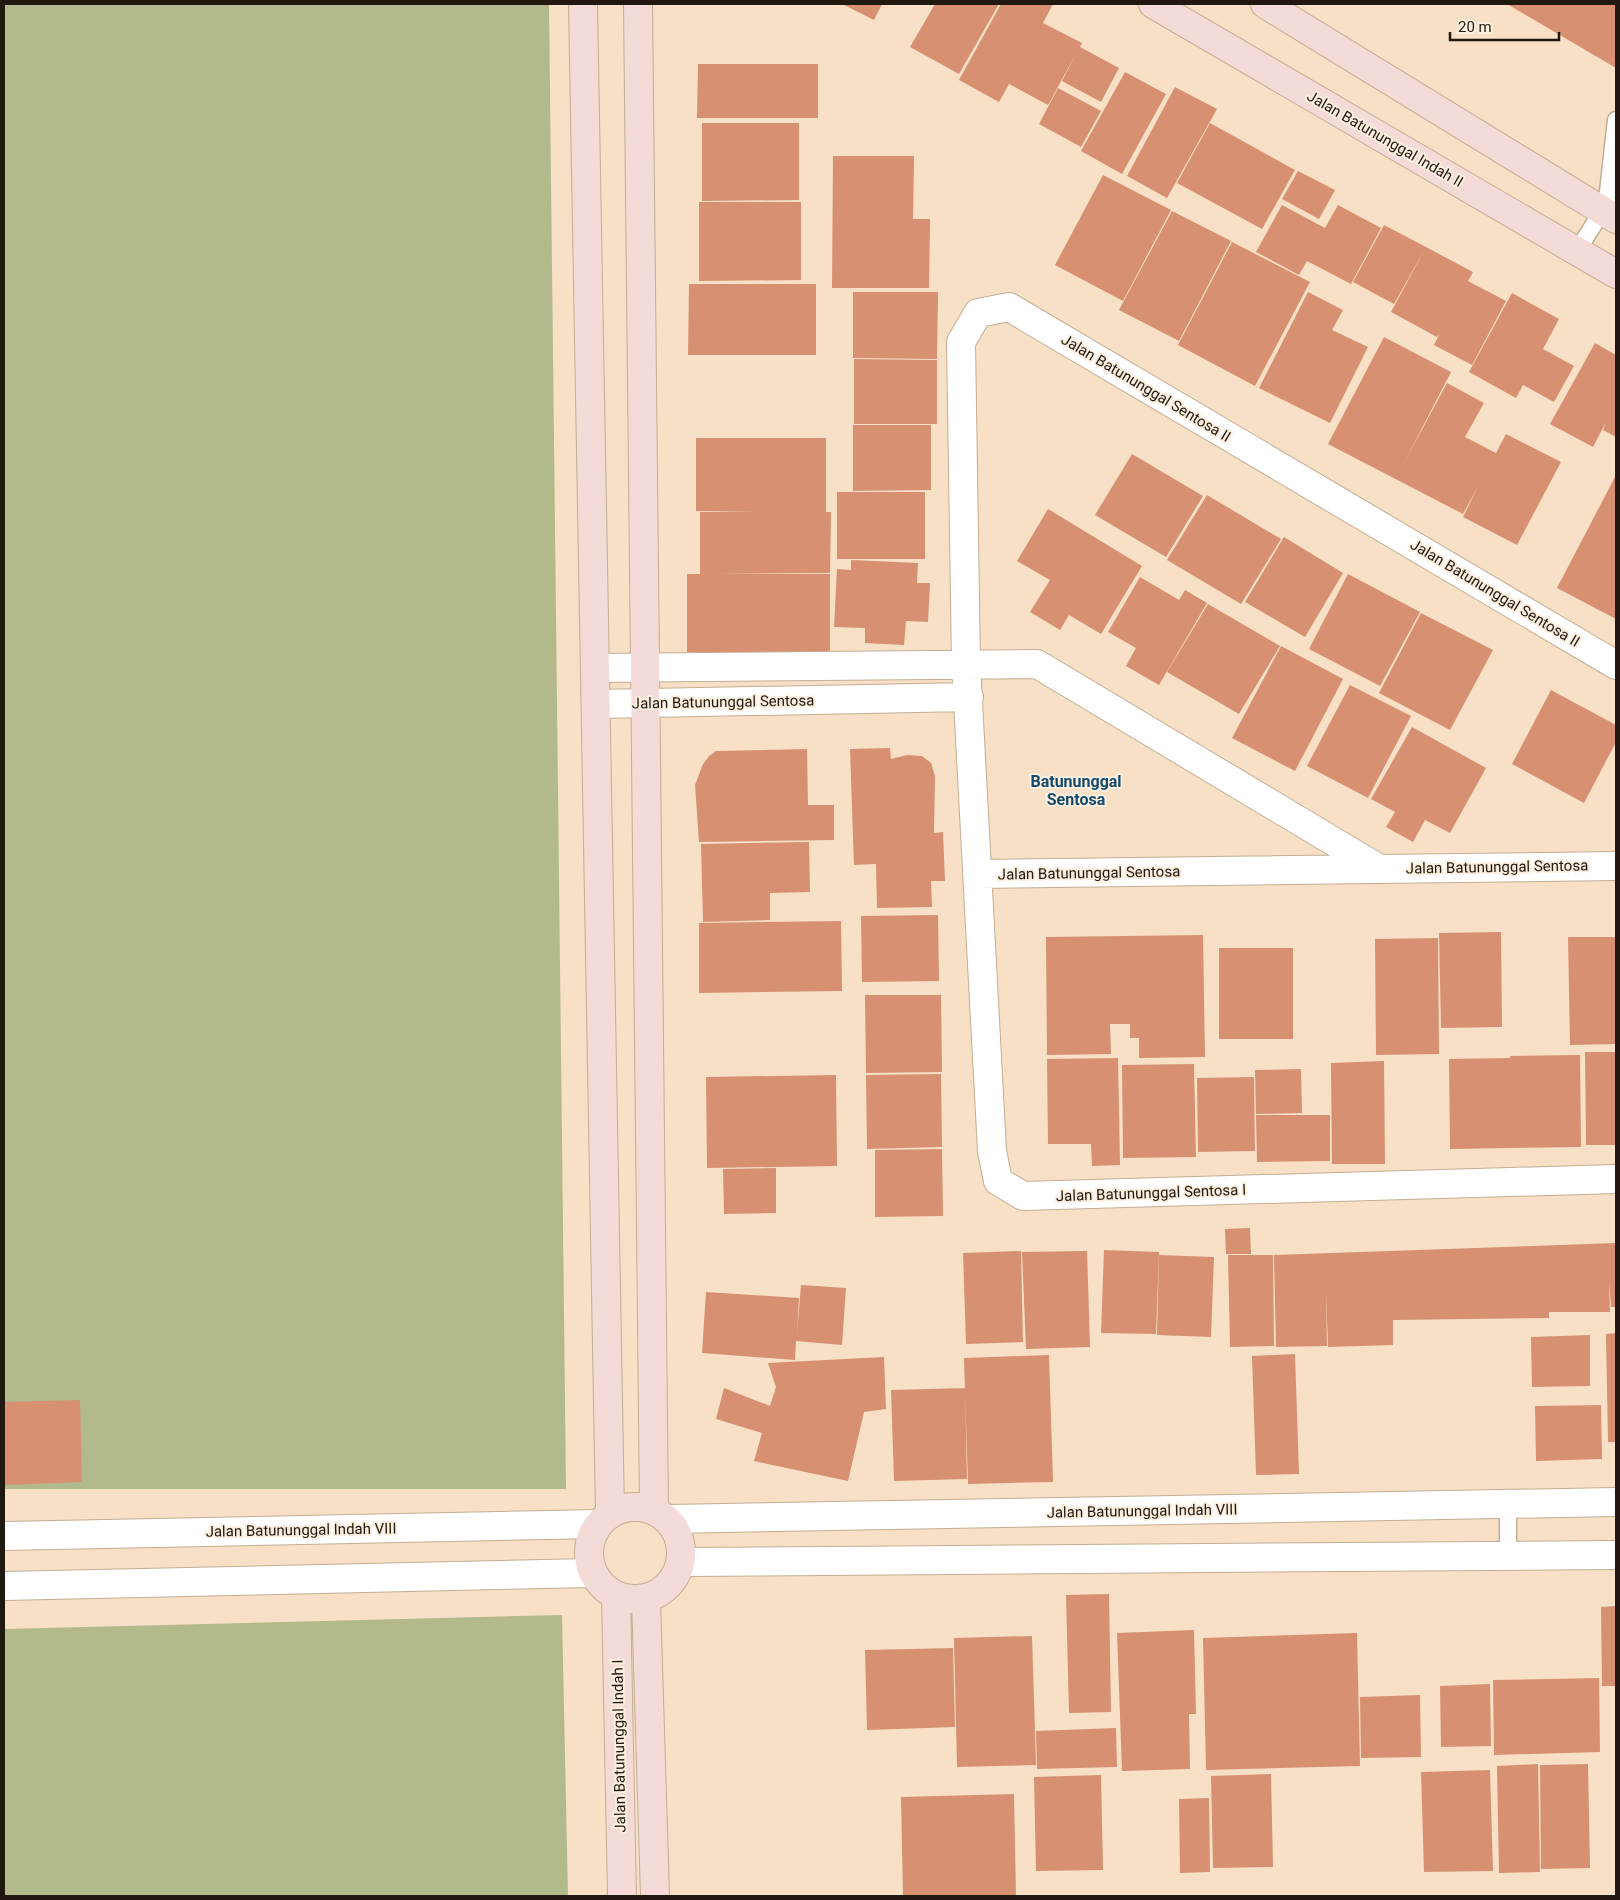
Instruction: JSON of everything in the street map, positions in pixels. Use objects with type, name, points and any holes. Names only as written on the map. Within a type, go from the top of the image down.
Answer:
[{"type":"street","points":[[583,4],[597,704],[604,1519],[589,1548],[592,1573],[602,1586],[616,1596],[646,1599],[669,1586],[681,1562],[679,1539],[661,1515],[647,704],[638,4]]},
{"type":"street","name":"Jalan Batununggal Indah II","points":[[1154,4],[1616,274]]},
{"type":"street","points":[[1265,4],[1609,210]]},
{"type":"street","name":"Jalan Batununggal Sentosa II","points":[[966,664],[962,342],[978,313],[1010,307],[1616,665]]},
{"type":"street","name":"Jalan Batununggal Sentosa","points":[[966,664],[977,874],[1616,866]]},
{"type":"street","points":[[595,668],[1037,664],[1378,868]]},
{"type":"street","name":"Jalan Batununggal Sentosa","points":[[597,704],[969,697]]},
{"type":"street","name":"Jalan Batununggal Sentosa I","points":[[977,874],[992,1151],[998,1181],[1023,1196],[1616,1179]]},
{"type":"street","name":"Jalan Batununggal Indah VIII","points":[[661,1515],[1616,1502]]},
{"type":"street","points":[[604,1519],[632,1507],[661,1515]]},
{"type":"street","name":"Jalan Batununggal Indah VIII","points":[[4,1536],[604,1519]]},
{"type":"street","points":[[681,1562],[1616,1555]]},
{"type":"street","points":[[4,1586],[592,1573]]},
{"type":"street","name":"Jalan Batununggal Indah I","points":[[616,1596],[622,1896]]},
{"type":"street","name":"Jalan Batununggal Indah I","points":[[646,1599],[655,1896]]},
{"type":"lane","points":[[1577,251],[1609,210],[1616,120]]},
{"type":"lane","points":[[1508,1504],[1508,1556]]},
{"type":"green space","points":[[4,4],[549,4],[566,1489],[4,1489]]},
{"type":"green space","points":[[562,1615],[568,1896],[4,1896],[4,1629]]},
{"type":"building","points":[[842,4],[882,4],[874,20]]},
{"type":"building","points":[[935,4],[999,4],[959,74],[910,47]]},
{"type":"building","points":[[1001,4],[1053,4],[1043,23],[1082,43],[1080,47],[1119,68],[1101,102],[1062,81],[1077,52],[1048,105],[1009,84],[999,102],[959,80]]},
{"type":"building","points":[[1507,4],[1616,4],[1616,68]]},
{"type":"building","points":[[698,64],[818,64],[818,118],[697,118]]},
{"type":"building","points":[[1125,72],[1166,94],[1122,174],[1081,151]]},
{"type":"building","points":[[1175,87],[1217,109],[1167,198],[1127,176]]},
{"type":"building","points":[[1058,88],[1101,111],[1081,147],[1039,124]]},
{"type":"building","points":[[702,123],[799,123],[799,200],[702,201]]},
{"type":"building","points":[[1210,123],[1295,170],[1262,229],[1177,183]]},
{"type":"building","points":[[833,156],[914,156],[913,219],[930,219],[929,288],[832,288]]},
{"type":"building","points":[[1298,171],[1335,190],[1319,219],[1282,199]]},
{"type":"building","points":[[1103,175],[1171,210],[1123,301],[1055,265]]},
{"type":"building","points":[[699,202],[801,202],[801,280],[699,281]]},
{"type":"building","points":[[1282,205],[1325,228],[1338,205],[1381,228],[1351,284],[1307,261],[1299,275],[1256,252]]},
{"type":"building","points":[[1172,211],[1231,241],[1179,341],[1119,310]]},
{"type":"building","points":[[1384,225],[1426,247],[1394,304],[1353,282]]},
{"type":"building","points":[[1232,242],[1310,282],[1255,386],[1178,345]]},
{"type":"building","points":[[1426,247],[1473,272],[1468,281],[1506,301],[1472,365],[1434,345],[1440,333],[1437,337],[1391,312]]},
{"type":"building","points":[[689,284],[816,284],[816,355],[688,355]]},
{"type":"building","points":[[853,292],[938,292],[937,359],[853,358]]},
{"type":"building","points":[[1308,292],[1343,310],[1332,330],[1368,347],[1330,423],[1259,388]]},
{"type":"building","points":[[1512,293],[1559,319],[1543,349],[1574,366],[1554,402],[1523,385],[1516,398],[1469,372]]},
{"type":"building","points":[[1384,337],[1451,372],[1404,463],[1447,383],[1484,403],[1465,437],[1496,453],[1506,434],[1561,462],[1517,545],[1463,517],[1479,485],[1463,514],[1328,444]]},
{"type":"building","points":[[1595,343],[1616,355],[1616,437],[1603,430],[1606,422],[1593,447],[1550,424]]},
{"type":"building","points":[[854,359],[937,360],[937,424],[854,424]]},
{"type":"building","points":[[853,425],[931,425],[931,490],[853,491]]},
{"type":"building","points":[[696,438],[826,438],[826,512],[831,512],[830,573],[716,574],[830,574],[830,653],[687,652],[687,574],[700,574],[700,512],[756,512],[696,511]]},
{"type":"building","points":[[1132,454],[1203,496],[1166,557],[1095,515]]},
{"type":"building","points":[[1616,475],[1616,619],[1557,588]]},
{"type":"building","points":[[837,492],[925,492],[925,559],[837,559]]},
{"type":"building","points":[[1207,495],[1281,539],[1241,604],[1167,560]]},
{"type":"building","points":[[1048,509],[1142,566],[1101,634],[1069,615],[1060,630],[1030,612],[1050,580],[1017,561]]},
{"type":"building","points":[[1284,537],[1343,573],[1305,637],[1245,602]]},
{"type":"building","points":[[851,560],[918,563],[917,583],[930,583],[928,622],[906,621],[904,645],[865,643],[865,628],[834,627],[837,569],[851,570]]},
{"type":"building","points":[[1348,574],[1420,612],[1380,686],[1309,649]]},
{"type":"building","points":[[1140,577],[1179,600],[1185,590],[1207,603],[1159,685],[1126,666],[1136,648],[1108,632]]},
{"type":"building","points":[[1208,604],[1280,646],[1239,714],[1167,672]]},
{"type":"building","points":[[1421,613],[1493,650],[1450,730],[1379,693]]},
{"type":"building","points":[[1281,646],[1343,679],[1295,771],[1232,738]]},
{"type":"building","points":[[1350,685],[1411,716],[1368,798],[1307,766]]},
{"type":"building","points":[[1551,690],[1616,725],[1616,742],[1584,803],[1512,764]]},
{"type":"building","points":[[1412,727],[1486,768],[1450,833],[1425,820],[1413,842],[1386,827],[1395,812],[1371,799]]},
{"type":"building","points":[[890,748],[891,759],[907,755],[922,756],[931,763],[935,776],[934,833],[943,832],[945,881],[931,881],[932,907],[877,908],[876,864],[854,865],[850,749]]},
{"type":"building","points":[[807,749],[808,805],[834,805],[834,840],[699,842],[695,785],[703,764],[709,756],[716,751]]},
{"type":"building","points":[[809,842],[810,892],[770,893],[770,920],[703,922],[701,844]]},
{"type":"building","points":[[938,915],[939,981],[862,982],[861,916]]},
{"type":"building","points":[[841,921],[842,991],[699,993],[699,923]]},
{"type":"building","points":[[1501,932],[1502,1027],[1441,1028],[1439,933]]},
{"type":"building","points":[[1203,935],[1205,1057],[1139,1058],[1139,1038],[1130,1038],[1130,1024],[1110,1024],[1111,1054],[1047,1055],[1046,937]]},
{"type":"building","points":[[1568,937],[1616,937],[1616,1044],[1570,1045]]},
{"type":"building","points":[[1438,938],[1439,1054],[1376,1055],[1375,939]]},
{"type":"building","points":[[1219,948],[1293,948],[1293,1039],[1219,1039]]},
{"type":"building","points":[[865,995],[941,995],[942,1072],[866,1073]]},
{"type":"building","points":[[1585,1052],[1616,1052],[1616,1145],[1586,1145]]},
{"type":"building","points":[[1580,1055],[1581,1147],[1450,1149],[1449,1059],[1510,1058],[1511,1073],[1510,1056]]},
{"type":"building","points":[[1118,1058],[1120,1165],[1092,1166],[1091,1144],[1048,1144],[1047,1059]]},
{"type":"building","points":[[1384,1061],[1385,1164],[1332,1164],[1331,1063]]},
{"type":"building","points":[[1194,1064],[1196,1157],[1123,1158],[1122,1065]]},
{"type":"building","points":[[1301,1069],[1302,1113],[1256,1114],[1255,1070]]},
{"type":"building","points":[[941,1074],[942,1147],[867,1149],[866,1075]]},
{"type":"building","points":[[836,1075],[837,1166],[707,1168],[706,1077]]},
{"type":"building","points":[[1254,1077],[1255,1151],[1198,1152],[1197,1078]]},
{"type":"building","points":[[1256,1115],[1330,1115],[1330,1161],[1257,1162]]},
{"type":"building","points":[[942,1149],[943,1216],[875,1217],[875,1150]]},
{"type":"building","points":[[776,1168],[776,1213],[724,1214],[723,1169]]},
{"type":"building","points":[[1250,1228],[1251,1254],[1226,1254],[1225,1229]]},
{"type":"building","points":[[1616,1243],[1616,1307],[1611,1307],[1609,1280],[1610,1312],[1549,1312],[1549,1318],[1393,1320],[1393,1345],[1328,1347],[1326,1291],[1327,1346],[1276,1347],[1274,1255]]},
{"type":"building","points":[[1104,1250],[1159,1252],[1156,1334],[1101,1333]]},
{"type":"building","points":[[1021,1251],[1023,1342],[966,1344],[963,1253]]},
{"type":"building","points":[[1087,1251],[1090,1347],[1026,1349],[1022,1252]]},
{"type":"building","points":[[1159,1255],[1214,1257],[1211,1337],[1157,1335]]},
{"type":"building","points":[[1228,1255],[1273,1255],[1274,1346],[1230,1347]]},
{"type":"building","points":[[801,1285],[846,1288],[842,1345],[796,1341],[795,1360],[702,1353],[706,1292],[799,1298],[797,1334]]},
{"type":"building","points":[[1616,1333],[1616,1442],[1608,1442],[1606,1334]]},
{"type":"building","points":[[1590,1335],[1590,1386],[1532,1387],[1531,1337]]},
{"type":"building","points":[[1295,1354],[1299,1474],[1256,1475],[1252,1356]]},
{"type":"building","points":[[1049,1355],[1053,1482],[968,1484],[964,1358]]},
{"type":"building","points":[[884,1357],[886,1409],[864,1412],[848,1481],[754,1461],[762,1433],[716,1419],[724,1388],[770,1406],[776,1387],[768,1363]]},
{"type":"building","points":[[965,1388],[967,1479],[894,1481],[891,1390]]},
{"type":"building","points":[[80,1400],[82,1482],[4,1485],[4,1402]]},
{"type":"building","points":[[1601,1405],[1602,1459],[1536,1461],[1535,1406]]},
{"type":"building","points":[[1109,1594],[1111,1712],[1069,1713],[1066,1595]]},
{"type":"building","points":[[1616,1606],[1616,1686],[1602,1686],[1601,1607]]},
{"type":"building","points":[[1194,1630],[1196,1714],[1189,1714],[1190,1769],[1122,1771],[1117,1633]]},
{"type":"building","points":[[1357,1633],[1360,1766],[1206,1770],[1203,1638]]},
{"type":"building","points":[[1032,1636],[1036,1765],[957,1767],[954,1638]]},
{"type":"building","points":[[953,1648],[955,1727],[867,1730],[865,1650]]},
{"type":"building","points":[[1599,1678],[1600,1752],[1494,1755],[1493,1680]]},
{"type":"building","points":[[1490,1684],[1491,1746],[1441,1747],[1440,1686]]},
{"type":"building","points":[[1420,1695],[1421,1757],[1361,1758],[1360,1697]]},
{"type":"building","points":[[1116,1728],[1117,1767],[1037,1769],[1036,1731]]},
{"type":"building","points":[[1538,1764],[1540,1872],[1499,1873],[1497,1766]]},
{"type":"building","points":[[1588,1764],[1590,1868],[1541,1869],[1540,1765]]},
{"type":"building","points":[[1490,1770],[1493,1871],[1424,1872],[1421,1772]]},
{"type":"building","points":[[1271,1774],[1273,1867],[1213,1868],[1211,1776]]},
{"type":"building","points":[[1101,1775],[1103,1870],[1036,1871],[1034,1777]]},
{"type":"building","points":[[1014,1794],[1016,1896],[903,1896],[901,1797]]},
{"type":"building","points":[[1209,1798],[1210,1872],[1180,1873],[1179,1799]]},
{"type":"district","name":"Batununggal Sentosa","points":[[1076,790]]}]
